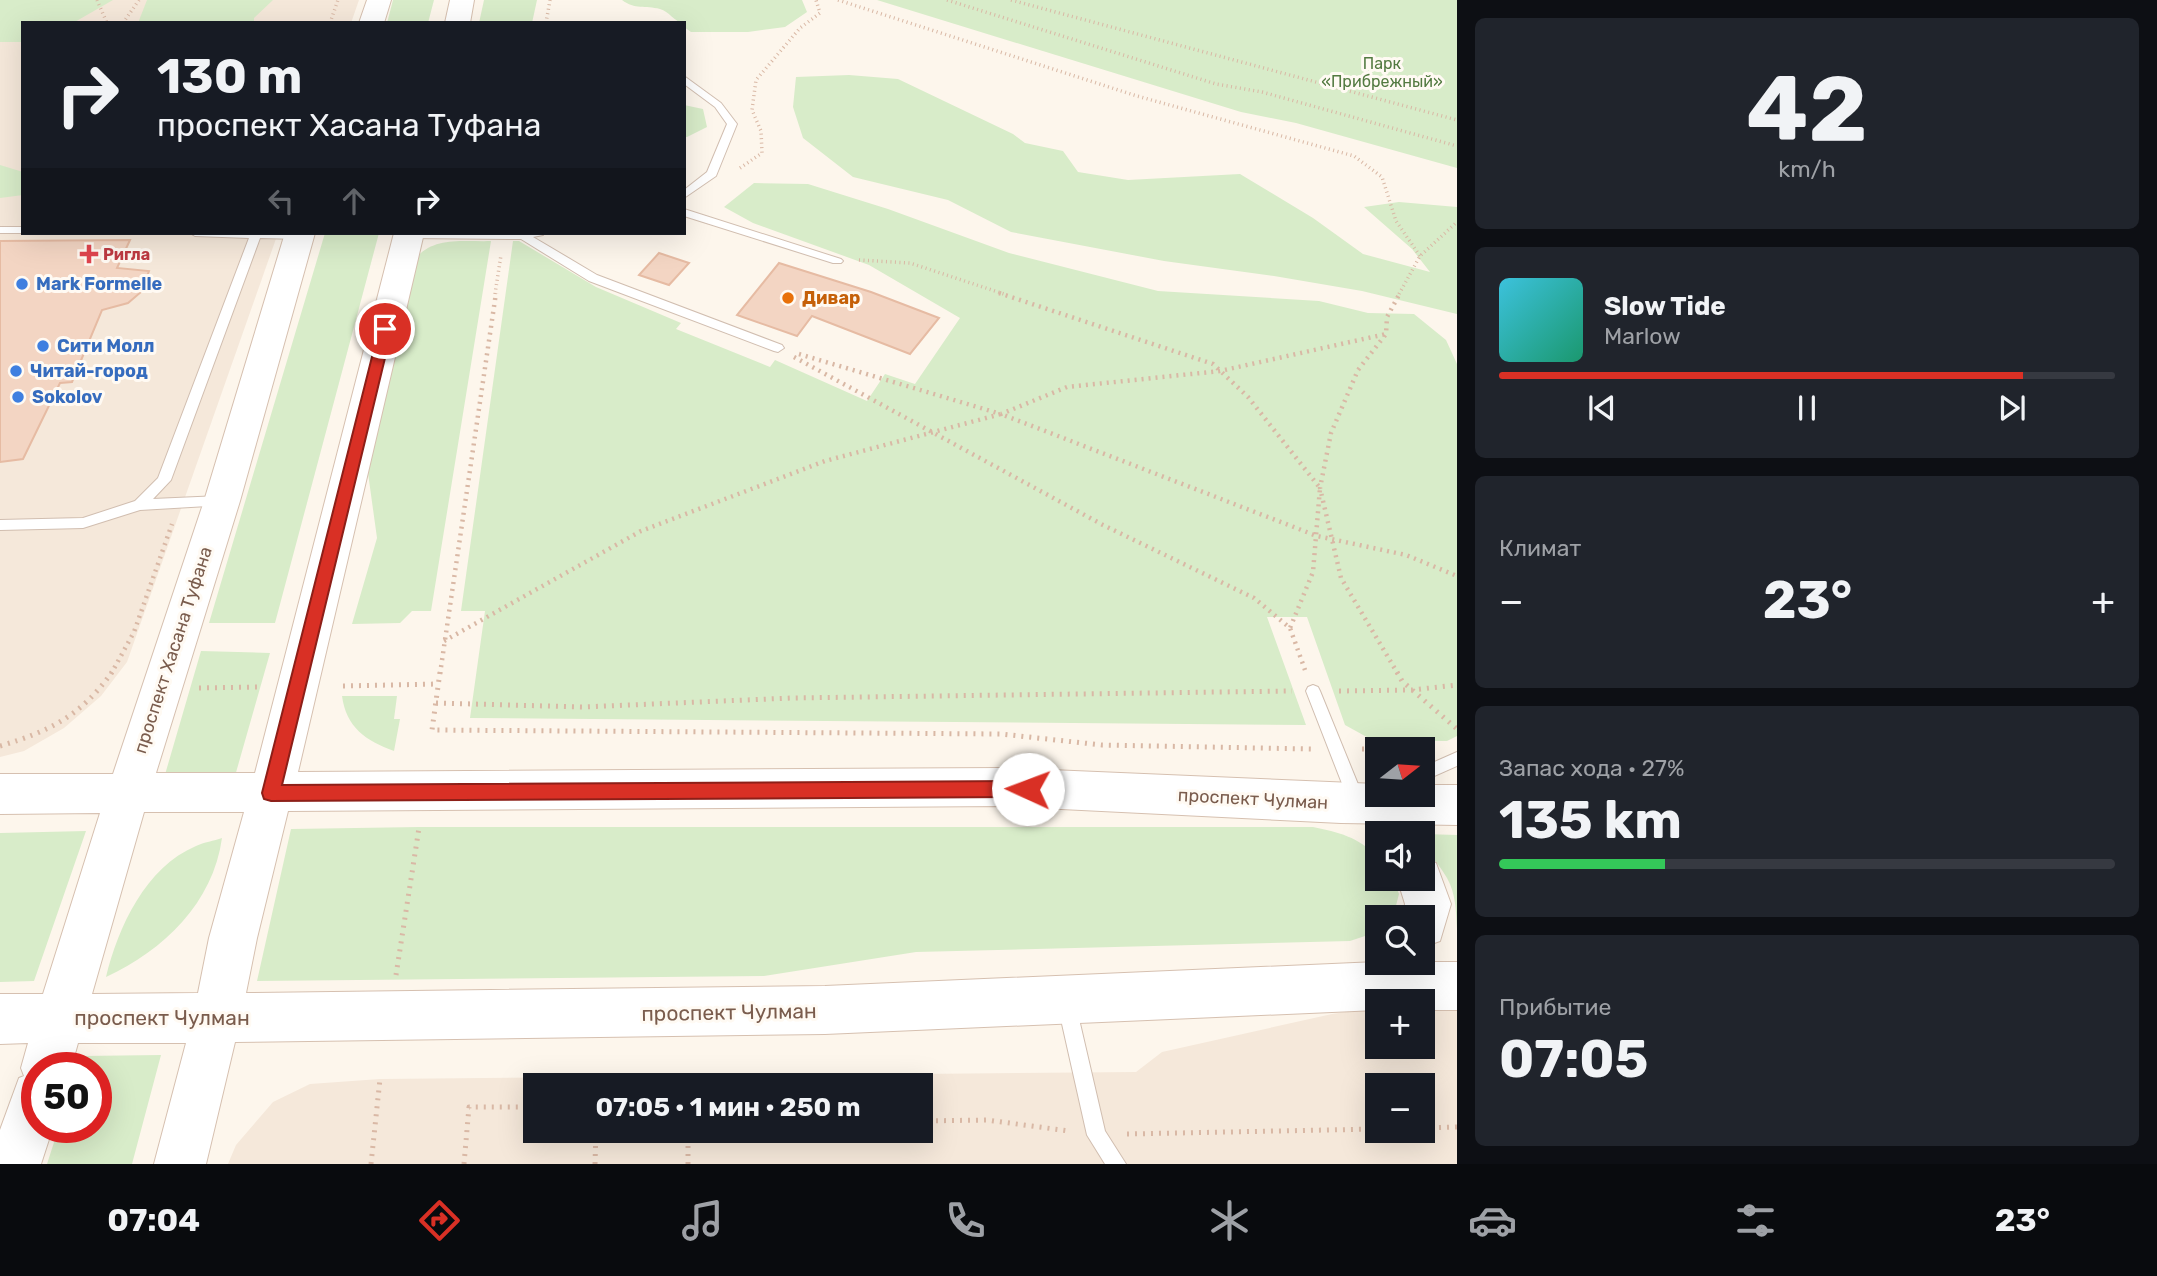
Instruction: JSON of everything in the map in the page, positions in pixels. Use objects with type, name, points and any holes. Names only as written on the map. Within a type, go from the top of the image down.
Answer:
[{"type":"main road","points":[[372,21],[379,0]]},
{"type":"main road","points":[[457,21],[462,0]]},
{"type":"main road","name":"проспект Хасана Туфана","points":[[51,1052],[94,901],[222,501],[299,235]]},
{"type":"main road","points":[[180,1164],[217,1017],[233,938],[409,235]]},
{"type":"main road","name":"проспект Чулман","points":[[0,794],[1002,787],[1457,805]]},
{"type":"main road","points":[[1358,800],[1376,821]]},
{"type":"main road","name":"проспект Чулман","points":[[0,1019],[389,1017],[825,1010],[1066,998],[1376,975]]},
{"type":"main road","name":"проспект Чулман","points":[[1396,975],[1457,986]]},
{"type":"main road","points":[[15,1164],[22,1143]]},
{"type":"lane","points":[[686,81],[718,105],[732,124],[712,174],[686,194]]},
{"type":"lane","points":[[686,213],[837,261]]},
{"type":"lane","points":[[0,230],[21,230]]},
{"type":"lane","points":[[140,505],[164,480],[256,235]]},
{"type":"lane","points":[[508,235],[528,235]]},
{"type":"lane","points":[[523,236],[593,278],[778,348]]},
{"type":"lane","points":[[0,525],[82,523],[140,505],[222,501]]},
{"type":"lane","points":[[1313,691],[1358,800]]},
{"type":"lane","points":[[1435,769],[1457,759]]},
{"type":"lane","points":[[1066,998],[1096,1135],[1116,1164]]},
{"type":"path","points":[[97,0],[106,21]]},
{"type":"path","points":[[124,21],[139,0]]},
{"type":"path","points":[[331,21],[338,0]]},
{"type":"path","points":[[546,21],[550,0]]},
{"type":"path","points":[[732,173],[762,153],[761,131],[752,110],[756,80],[800,28],[820,13],[816,0]]},
{"type":"path","points":[[838,0],[1137,96],[1354,156],[1382,177],[1396,221],[1420,256]]},
{"type":"path","points":[[947,0],[1216,84],[1262,92],[1457,145]]},
{"type":"path","points":[[1011,0],[1457,120]]},
{"type":"path","points":[[1290,628],[1313,572],[1320,488],[1331,433],[1358,370],[1386,334],[1387,317],[1420,256],[1457,222]]},
{"type":"path","points":[[508,235],[503,240],[432,730],[1001,734],[1102,745],[1336,750]]},
{"type":"path","points":[[837,261],[910,262],[1213,364],[1248,397],[1320,488],[1341,578],[1402,681],[1457,729]]},
{"type":"path","points":[[444,641],[641,531],[825,461],[1001,414],[1067,387],[1220,371],[1386,334]]},
{"type":"path","points":[[778,348],[1001,414],[1317,536],[1406,555],[1457,576]]},
{"type":"path","points":[[778,348],[1103,525],[1254,598],[1290,628],[1313,691]]},
{"type":"path","points":[[343,686],[438,684]]},
{"type":"path","points":[[436,703],[583,706],[792,698],[1412,690],[1457,685]]},
{"type":"path","points":[[192,688],[265,687]]},
{"type":"path","points":[[395,981],[419,827]]},
{"type":"path","points":[[371,1164],[380,1079]]},
{"type":"path","points":[[464,1164],[469,1107],[523,1108]]},
{"type":"path","points":[[933,1121],[987,1120],[1096,1135],[1365,1129]]},
{"type":"path","points":[[1435,1128],[1457,1127]]},
{"type":"path","points":[[595,1164],[596,1143]]},
{"type":"path","points":[[688,1143],[688,1164]]},
{"type":"shaded area","points":[[0,0],[359,0],[352,21],[21,21],[21,235],[277,235],[127,662],[101,696],[64,728],[24,751],[0,757]]},
{"type":"shaded area","points":[[1435,1006],[1457,1006],[1457,1164],[228,1164],[236,1145],[273,1102],[310,1084],[380,1079],[523,1078],[523,1143],[933,1143],[933,1074],[1136,1072],[1162,1052],[1365,1009],[1365,1059],[1435,1059]]},
{"type":"green space","points":[[0,0],[113,0],[76,21],[21,21],[21,42],[0,42]]},
{"type":"green space","points":[[147,0],[273,0],[254,21],[139,21]]},
{"type":"green space","points":[[393,0],[434,0],[429,21],[388,21]]},
{"type":"green space","points":[[484,0],[537,0],[532,21],[479,21]]},
{"type":"green space","points":[[622,0],[802,0],[807,12],[785,27],[748,32],[691,32],[686,28],[686,21],[677,21],[663,10]]},
{"type":"green space","name":"Парк «Прибрежный»","points":[[877,0],[1457,0],[1457,168],[1296,123],[1241,112]]},
{"type":"green space","points":[[849,75],[898,79],[1013,134],[1025,143],[1063,151],[1078,172],[1128,180],[1240,174],[1313,218],[1363,254],[1430,272],[1412,249],[1364,207],[1399,202],[1457,207],[1457,314],[1362,291],[1164,261],[1011,232],[948,200],[853,177],[803,138],[793,107],[796,77]]},
{"type":"green space","points":[[686,105],[703,109],[707,127],[687,137]]},
{"type":"green space","points":[[0,165],[21,171],[21,195],[0,198]]},
{"type":"green space","points":[[754,183],[808,184],[888,209],[1009,253],[1158,291],[1319,301],[1368,313],[1414,314],[1446,340],[1457,364],[1457,736],[1447,741],[1435,741],[1435,737],[1367,737],[1345,725],[1307,617],[1267,617],[1306,725],[470,718],[485,611],[461,611],[513,241],[519,241],[596,287],[681,323],[676,329],[770,367],[775,360],[867,401],[885,374],[915,384],[960,318],[869,265],[753,223],[724,207]]},
{"type":"green space","points":[[324,235],[378,235],[275,623],[209,623]]},
{"type":"green space","points":[[491,241],[431,611],[412,611],[400,623],[352,624],[377,538],[368,473],[416,258],[423,251],[441,243]]},
{"type":"green space","points":[[201,651],[270,653],[235,776],[164,778]]},
{"type":"green space","points":[[342,696],[397,696],[394,719],[400,719],[394,751],[375,743],[359,731],[348,716]]},
{"type":"green space","points":[[1313,827],[1348,836],[1365,846],[1365,891],[1398,891],[1399,894],[1396,905],[1365,905],[1365,936],[1350,941],[916,952],[764,976],[257,981],[291,829]]},
{"type":"green space","points":[[86,831],[34,981],[0,982],[0,833]]},
{"type":"green space","points":[[1435,834],[1457,835],[1457,929],[1455,903],[1447,878],[1435,860]]},
{"type":"green space","points":[[222,838],[217,862],[208,883],[182,922],[147,953],[106,977],[118,938],[149,883],[178,856],[199,845]]},
{"type":"green space","points":[[161,1055],[132,1164],[47,1164],[54,1143],[112,1143],[112,1056]]},
{"type":"building","name":"Сити Молл","points":[[130,240],[117,268],[149,271],[141,292],[128,303],[102,310],[72,382],[60,383],[23,459],[0,462],[0,241]]},
{"type":"building","points":[[659,253],[689,263],[669,285],[639,275]]},
{"type":"building","points":[[779,263],[871,292],[939,318],[910,354],[812,316],[797,336],[737,315]]},
{"type":"place","name":"Ригла","points":[[89,254]]},
{"type":"place","name":"Mark Formelle","points":[[22,284]]},
{"type":"place","name":"Дивар","points":[[788,298]]},
{"type":"place","name":"Сити Молл","points":[[43,346]]},
{"type":"place","name":"Читай-город","points":[[16,371]]},
{"type":"place","name":"Sokolov","points":[[18,397]]},
{"type":"route","points":[[385,329],[271,793],[425,790],[1028,789]]}]
